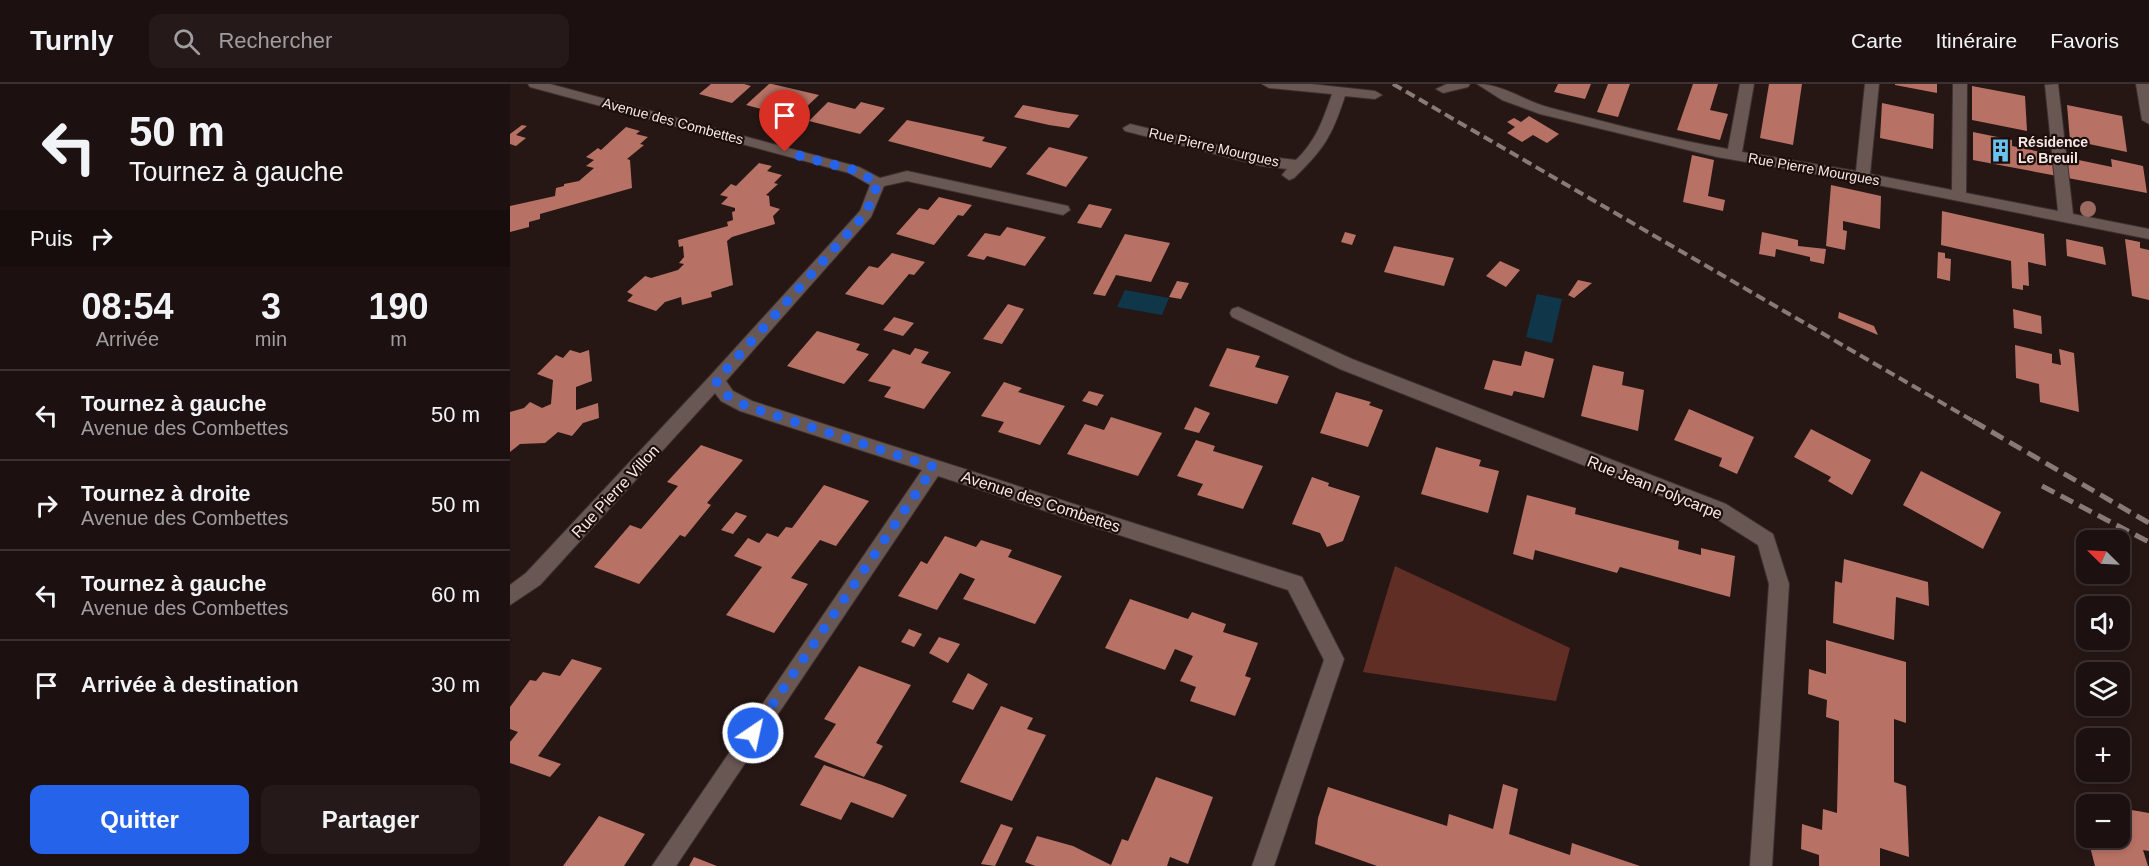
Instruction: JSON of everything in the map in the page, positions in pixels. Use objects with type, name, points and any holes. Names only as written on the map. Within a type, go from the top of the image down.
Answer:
[{"type":"street","name":"Avenue des Combettes","points":[[535,84],[854,170],[878,183]]},
{"type":"street","points":[[1269,84],[1375,95]]},
{"type":"street","points":[[1443,90],[1463,84]]},
{"type":"street","name":"Rue Pierre Mourgues","points":[[1484,84],[1507,97],[1545,111],[1734,155],[1863,177],[2149,234]]},
{"type":"street","points":[[1734,155],[1747,84]]},
{"type":"street","points":[[1863,177],[1872,84]]},
{"type":"street","points":[[1959,196],[1960,84]]},
{"type":"street","points":[[2143,84],[2149,120]]},
{"type":"street","points":[[2052,85],[2066,218]]},
{"type":"street","name":"Rue Pierre Mourgues","points":[[1131,128],[1293,170],[1314,151],[1328,126],[1340,91]]},
{"type":"street","points":[[716,381],[866,213],[878,183],[907,176],[1063,210]]},
{"type":"street","name":"Rue Jean Polycarpe","points":[[1238,313],[1346,364],[1719,510],[1766,540],[1779,584],[1761,866]]},
{"type":"street","name":"Avenue des Combettes","points":[[716,381],[728,396],[746,406],[1294,583],[1334,659],[1263,866]]},
{"type":"street","name":"Rue Pierre Villon","points":[[510,596],[533,579],[716,381]]},
{"type":"street","points":[[663,866],[934,467]]},
{"type":"shaded area","points":[[1395,566],[1570,648],[1556,701],[1363,672]]},
{"type":"water","points":[[1125,290],[1169,298],[1162,315],[1117,307]]},
{"type":"water","points":[[1537,294],[1562,299],[1552,343],[1526,337]]},
{"type":"building","points":[[711,84],[751,86],[732,103],[699,94]]},
{"type":"building","points":[[769,84],[819,95],[798,115],[775,110],[772,112],[746,105]]},
{"type":"building","points":[[1558,84],[1591,84],[1585,99],[1554,92]]},
{"type":"building","points":[[1608,84],[1630,84],[1618,117],[1597,112]]},
{"type":"building","points":[[1693,84],[1718,84],[1710,110],[1728,114],[1720,140],[1677,130]]},
{"type":"building","points":[[1769,84],[1802,84],[1793,145],[1760,138]]},
{"type":"building","points":[[1937,84],[1937,93],[1895,85]]},
{"type":"building","points":[[1972,86],[2025,96],[2027,131],[1972,120]]},
{"type":"building","points":[[828,102],[855,109],[861,102],[885,108],[860,134],[809,121]]},
{"type":"building","points":[[1882,103],[1934,114],[1933,149],[1880,138]]},
{"type":"building","points":[[1023,105],[1079,115],[1069,128],[1049,125],[1014,117]]},
{"type":"building","points":[[2067,105],[2122,116],[2127,152],[2070,140]]},
{"type":"building","points":[[1529,116],[1559,134],[1547,143],[1533,135],[1522,142],[1507,133],[1515,127],[1507,122],[1514,118],[1521,122]]},
{"type":"building","points":[[907,120],[985,137],[982,141],[1007,147],[991,168],[888,141]]},
{"type":"building","points":[[522,125],[527,126],[516,135],[526,138],[516,146],[510,144],[510,134]]},
{"type":"building","points":[[626,127],[640,131],[636,134],[648,137],[640,144],[644,145],[627,159],[630,160],[632,188],[540,214],[540,219],[529,222],[529,227],[510,232],[510,206],[555,196],[556,188],[579,181],[594,168],[586,166],[594,160],[586,157],[598,148],[601,150]]},
{"type":"building","points":[[1973,132],[2012,140],[2012,146],[2112,167],[2111,159],[2143,166],[2147,193],[1973,160]]},
{"type":"building","points":[[1049,147],[1088,157],[1066,187],[1026,174]]},
{"type":"building","points":[[1692,155],[1714,160],[1708,196],[1725,200],[1723,211],[1683,202]]},
{"type":"building","points":[[759,163],[772,166],[767,171],[782,175],[774,183],[778,184],[766,195],[769,196],[770,206],[780,209],[773,216],[775,224],[732,237],[727,241],[733,285],[711,292],[712,297],[682,305],[681,297],[665,302],[656,311],[627,301],[633,295],[627,292],[645,276],[651,278],[678,270],[684,264],[679,263],[684,257],[683,246],[679,247],[678,240],[728,226],[727,222],[733,220],[732,212],[735,208],[721,204],[728,197],[720,195],[731,184],[736,186]]},
{"type":"building","points":[[1831,185],[1881,196],[1880,229],[1843,221],[1843,230],[1847,231],[1845,250],[1826,246]]},
{"type":"building","points":[[939,197],[972,205],[963,216],[958,215],[934,245],[896,234],[919,208],[928,210]]},
{"type":"building","points":[[1089,204],[1112,209],[1101,228],[1077,223]]},
{"type":"building","points":[[1942,211],[2044,234],[2046,266],[2028,262],[2029,286],[2023,285],[2023,290],[2012,288],[2011,261],[1941,245]]},
{"type":"building","points":[[1007,227],[1046,237],[1025,266],[987,256],[984,260],[967,256],[985,233],[1000,236]]},
{"type":"building","points":[[1345,232],[1356,235],[1352,245],[1341,242]]},
{"type":"building","points":[[1762,232],[1798,240],[1798,246],[1826,249],[1824,264],[1810,261],[1810,257],[1776,249],[1775,257],[1759,254]]},
{"type":"building","points":[[1125,234],[1170,243],[1151,282],[1116,275],[1105,296],[1093,294]]},
{"type":"building","points":[[2066,239],[2103,247],[2106,265],[2067,256]]},
{"type":"building","points":[[2125,239],[2140,242],[2140,248],[2149,250],[2149,300],[2132,296]]},
{"type":"building","points":[[1394,246],[1454,258],[1444,286],[1384,272]]},
{"type":"building","points":[[1938,252],[1945,253],[1945,258],[1951,259],[1950,281],[1937,278]]},
{"type":"building","points":[[892,253],[925,262],[914,275],[909,274],[883,305],[845,294],[869,266],[878,268]]},
{"type":"building","points":[[1500,261],[1520,270],[1506,287],[1486,276]]},
{"type":"building","points":[[1578,280],[1592,283],[1574,298],[1568,295]]},
{"type":"building","points":[[1177,281],[1189,283],[1181,299],[1169,297]]},
{"type":"building","points":[[1008,304],[1024,309],[1002,344],[983,339]]},
{"type":"building","points":[[2013,309],[2041,316],[2042,334],[2014,328]]},
{"type":"building","points":[[1839,312],[1874,326],[1878,335],[1838,318]]},
{"type":"building","points":[[894,317],[914,323],[903,336],[883,330]]},
{"type":"building","points":[[817,331],[860,344],[856,350],[869,354],[844,384],[787,366]]},
{"type":"building","points":[[2015,345],[2052,354],[2052,363],[2061,365],[2059,349],[2074,353],[2079,412],[2040,402],[2039,384],[2016,378]]},
{"type":"building","points":[[915,348],[929,352],[921,363],[951,372],[924,409],[884,397],[891,387],[868,381],[893,349],[910,355]]},
{"type":"building","points":[[1227,348],[1260,356],[1255,367],[1289,376],[1277,404],[1209,386]]},
{"type":"building","points":[[570,350],[580,353],[589,350],[592,381],[576,387],[576,410],[598,403],[599,418],[583,423],[572,436],[558,432],[545,443],[520,444],[510,452],[510,412],[524,408],[530,402],[542,408],[551,404],[553,380],[537,374],[556,355],[563,358]]},
{"type":"building","points":[[1525,351],[1554,359],[1544,398],[1514,391],[1512,396],[1484,389],[1493,360],[1521,366]]},
{"type":"building","points":[[1593,365],[1624,372],[1622,385],[1644,390],[1638,431],[1581,416]]},
{"type":"building","points":[[1004,382],[1022,388],[1018,392],[1065,406],[1040,445],[998,432],[1004,422],[981,416]]},
{"type":"building","points":[[1089,391],[1104,395],[1097,406],[1082,401]]},
{"type":"building","points":[[1336,392],[1371,402],[1369,405],[1383,410],[1368,447],[1320,433]]},
{"type":"building","points":[[1195,407],[1210,413],[1199,433],[1184,429]]},
{"type":"building","points":[[1689,409],[1754,437],[1737,474],[1719,466],[1722,458],[1674,440]]},
{"type":"building","points":[[1111,417],[1162,433],[1138,476],[1067,454],[1085,424],[1104,430]]},
{"type":"building","points":[[1811,429],[1871,460],[1852,495],[1828,481],[1831,477],[1794,457]]},
{"type":"building","points":[[1196,440],[1215,446],[1213,451],[1263,466],[1243,509],[1197,495],[1203,484],[1177,476]]},
{"type":"building","points":[[701,445],[743,460],[707,503],[711,505],[685,537],[680,535],[639,584],[594,567],[630,525],[641,529],[678,486],[667,482]]},
{"type":"building","points":[[1436,447],[1481,460],[1479,466],[1499,471],[1488,513],[1421,494]]},
{"type":"building","points":[[1921,471],[2001,512],[1983,549],[1903,505]]},
{"type":"building","points":[[1312,477],[1329,483],[1328,486],[1360,496],[1343,541],[1327,547],[1320,533],[1292,524]]},
{"type":"building","points":[[824,485],[869,501],[836,546],[820,540],[791,578],[808,584],[774,633],[726,615],[762,567],[734,556],[748,538],[759,543],[767,533],[778,537],[786,527],[792,528]]},
{"type":"building","points":[[1527,495],[1576,508],[1575,514],[1679,541],[1678,549],[1701,555],[1701,548],[1735,556],[1730,597],[1620,567],[1617,573],[1535,550],[1533,560],[1513,554]]},
{"type":"building","points":[[736,512],[747,516],[733,534],[721,530]]},
{"type":"building","points":[[945,536],[976,547],[981,540],[1012,550],[1008,557],[1062,576],[1035,624],[963,599],[975,579],[960,573],[937,610],[898,596],[921,561],[927,564]]},
{"type":"building","points":[[1844,559],[1928,582],[1929,606],[1896,597],[1894,640],[1833,623],[1835,581],[1842,583]]},
{"type":"building","points":[[1130,599],[1188,619],[1192,612],[1226,624],[1223,632],[1258,643],[1245,676],[1251,678],[1235,716],[1190,701],[1196,687],[1180,681],[1193,656],[1175,649],[1165,670],[1105,648]]},
{"type":"building","points":[[909,629],[922,634],[914,647],[901,642]]},
{"type":"building","points":[[939,637],[960,644],[948,663],[929,653]]},
{"type":"building","points":[[1826,640],[1906,662],[1906,723],[1894,719],[1894,782],[1906,786],[1909,857],[1880,848],[1880,866],[1819,866],[1819,855],[1801,849],[1802,824],[1822,830],[1823,809],[1837,813],[1839,721],[1826,717],[1827,700],[1808,694],[1809,669],[1826,674]]},
{"type":"building","points":[[572,659],[602,668],[538,756],[561,764],[550,777],[510,763],[510,742],[518,732],[510,729],[510,707],[530,680],[536,681],[543,672],[560,676]]},
{"type":"building","points":[[859,666],[911,685],[876,743],[883,746],[864,777],[814,757],[836,724],[824,719]]},
{"type":"building","points":[[968,673],[988,684],[973,710],[952,702]]},
{"type":"building","points":[[1001,706],[1033,718],[1027,729],[1046,735],[1012,801],[960,782]]},
{"type":"building","points":[[824,765],[907,795],[893,818],[851,802],[841,820],[800,805]]},
{"type":"building","points":[[1156,777],[1213,797],[1188,864],[1170,857],[1167,866],[1035,866],[1025,862],[1037,836],[1073,846],[1111,865],[1122,839],[1128,841]]},
{"type":"building","points":[[1503,784],[1518,789],[1509,834],[1570,855],[1572,843],[1640,866],[1377,866],[1315,844],[1318,818],[1328,787],[1447,826],[1449,814],[1493,829]]},
{"type":"building","points":[[2130,810],[2149,813],[2149,851],[2143,850],[2148,866],[2095,866],[2090,848],[2130,848]]},
{"type":"building","points":[[599,816],[645,834],[624,866],[563,866]]},
{"type":"building","points":[[1001,824],[1013,828],[995,866],[981,864]]},
{"type":"building","points":[[694,857],[717,866],[689,866]]},
{"type":"railway","points":[[1393,84],[1975,422]]},
{"type":"railway","points":[[1973,421],[2149,523]]},
{"type":"railway","points":[[2042,486],[2149,542]]},
{"type":"place","name":"Résidence Le Breuil","points":[[2000,150]]},
{"type":"route","points":[[753,733],[934,467],[746,406],[728,396],[716,381],[866,213],[878,183],[854,170],[785,152]]}]
